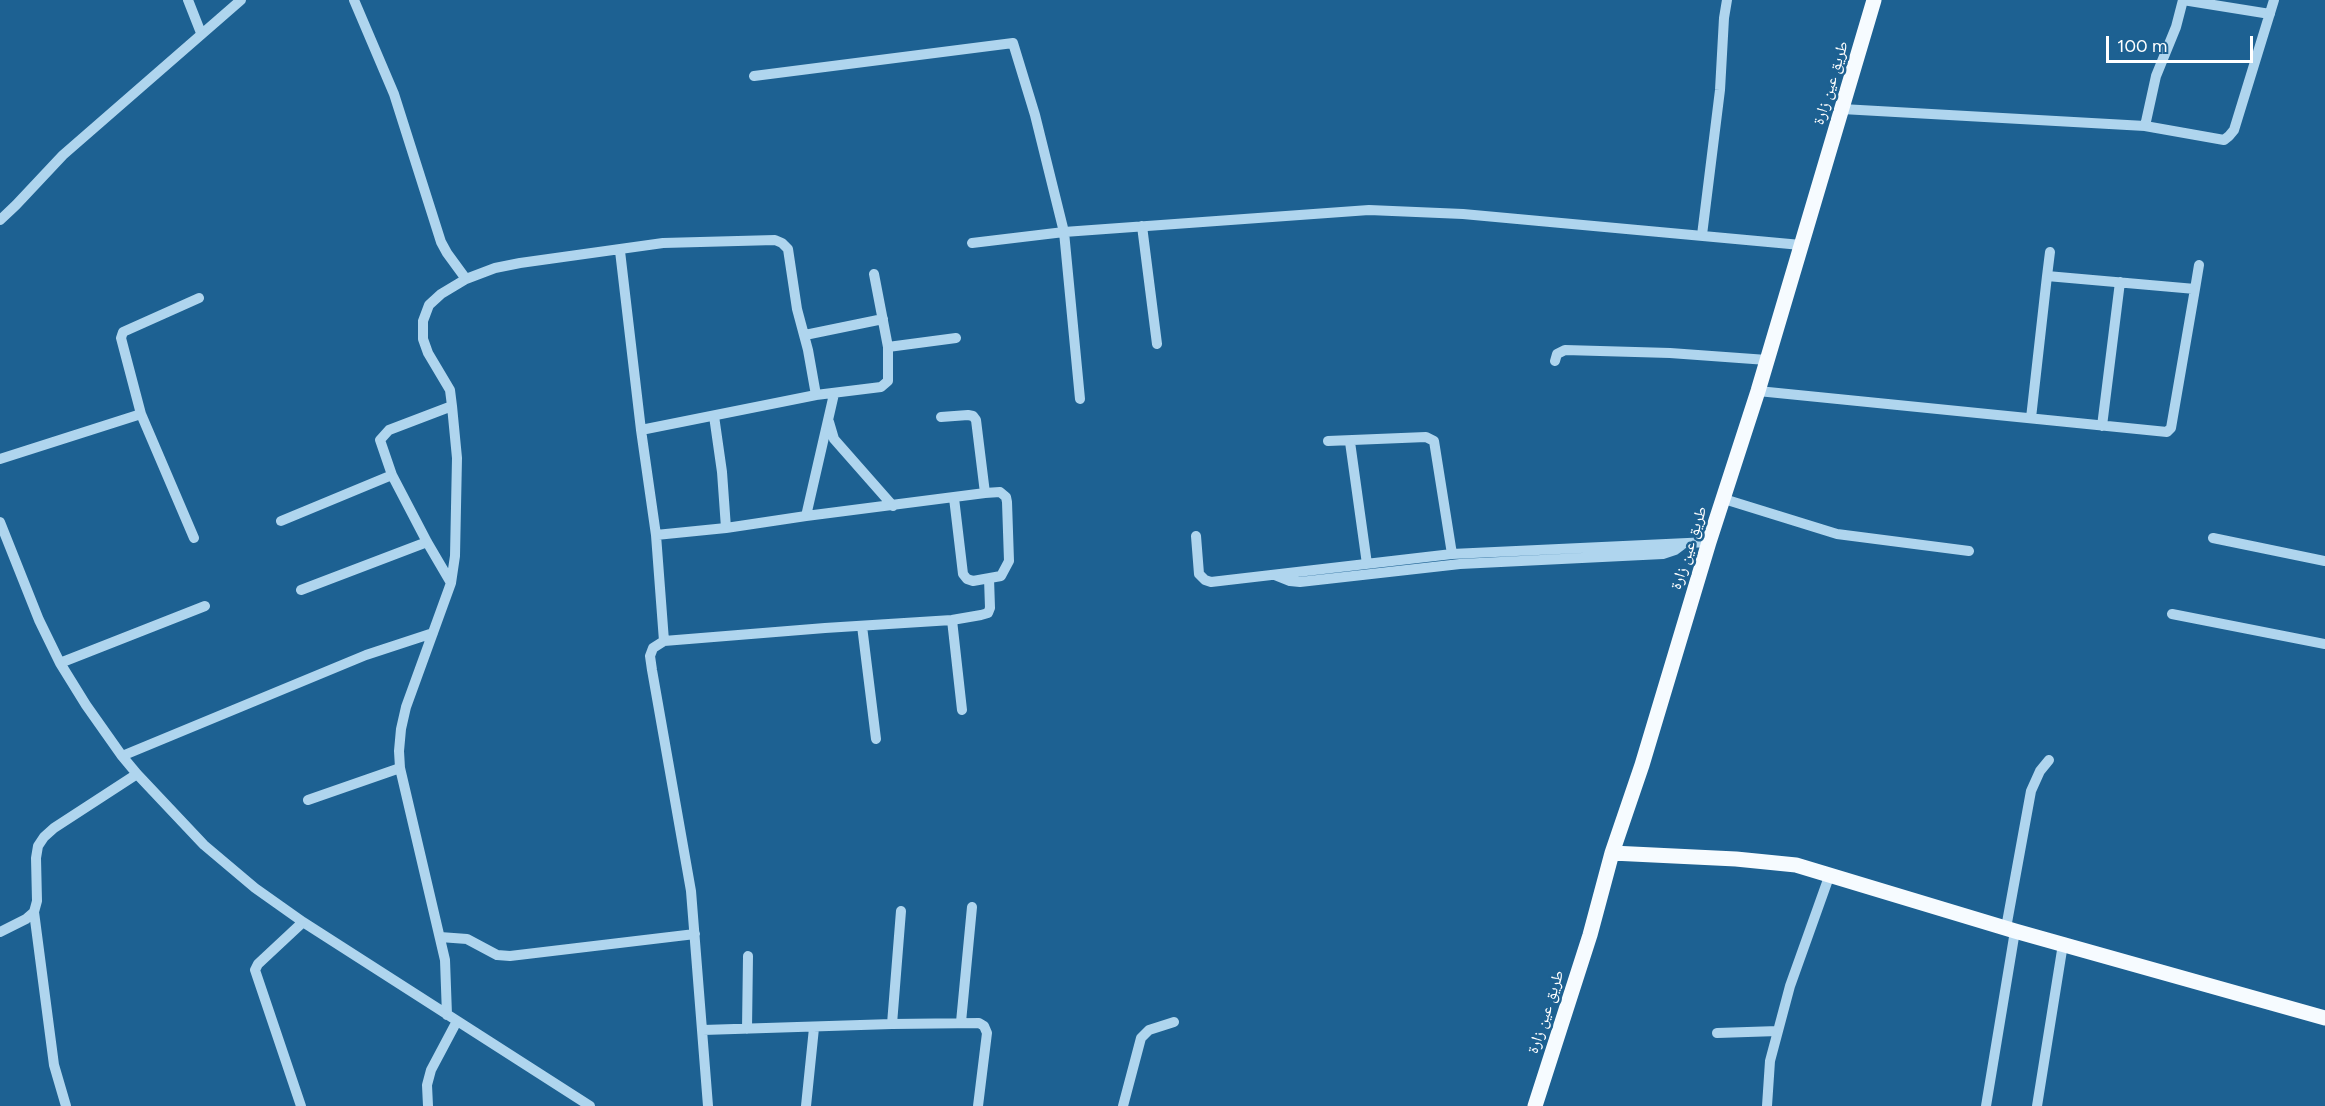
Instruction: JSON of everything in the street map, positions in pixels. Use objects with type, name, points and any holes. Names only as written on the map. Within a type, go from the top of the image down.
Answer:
[{"type":"main road","name":"طريق عين زارة","points":[[1535,1106],[1590,935],[1612,853],[1642,765],[1709,542],[1758,391],[1874,0]]},
{"type":"main road","points":[[1612,853],[1796,865],[2010,930],[2325,1018]]},
{"type":"street","points":[[188,0],[201,33]]},
{"type":"street","points":[[0,220],[63,155],[241,0]]},
{"type":"street","points":[[354,0],[394,94],[441,242],[466,279]]},
{"type":"street","points":[[1702,236],[1720,90],[1727,0]]},
{"type":"street","points":[[2145,126],[2156,76],[2176,27],[2183,0],[2270,15]]},
{"type":"street","points":[[1842,109],[2145,126],[2224,140],[2234,130],[2274,0]]},
{"type":"street","points":[[754,76],[1005,42],[1013,43],[1035,115],[1064,232],[1080,399]]},
{"type":"street","points":[[972,243],[1064,232],[1369,210],[1421,211],[1801,245]]},
{"type":"street","points":[[1142,226],[1157,344]]},
{"type":"street","points":[[428,1106],[427,1085],[431,1070],[452,1018],[440,937],[400,768],[401,729],[406,707],[451,583],[455,556],[457,458],[452,406],[450,390],[428,353],[423,339],[423,321],[429,305],[441,294],[466,279],[495,268],[520,263],[685,241],[764,239],[782,243],[788,249],[797,309],[816,395]]},
{"type":"street","points":[[620,250],[656,535],[664,641]]},
{"type":"street","points":[[2031,418],[2050,252]]},
{"type":"street","points":[[1758,391],[2170,431],[2199,265]]},
{"type":"street","points":[[641,430],[816,395],[881,387],[888,381],[888,347],[874,274]]},
{"type":"street","points":[[2047,276],[2195,289]]},
{"type":"street","points":[[2102,426],[2120,282]]},
{"type":"street","points":[[194,538],[141,414],[121,338],[123,332],[200,298]]},
{"type":"street","points":[[804,335],[883,319]]},
{"type":"street","points":[[888,347],[956,338]]},
{"type":"street","points":[[1555,361],[1557,354],[1565,350],[1670,353],[1767,360]]},
{"type":"street","points":[[806,516],[834,394]]},
{"type":"street","points":[[451,583],[392,475],[380,440],[389,430],[452,406]]},
{"type":"street","points":[[0,459],[141,414]]},
{"type":"street","points":[[941,417],[968,415],[973,416],[976,420],[986,493]]},
{"type":"street","points":[[714,416],[722,472],[726,528]]},
{"type":"street","points":[[829,421],[834,439],[893,506]]},
{"type":"street","points":[[1328,441],[1350,442],[1426,437],[1434,441],[1452,554]]},
{"type":"street","points":[[1350,442],[1367,564]]},
{"type":"street","points":[[281,521],[392,475]]},
{"type":"street","points":[[656,535],[1000,492],[1006,496],[1007,502],[1009,561],[1001,576],[973,581],[967,579],[963,574],[954,498]]},
{"type":"street","points":[[1724,499],[1837,534],[1968,551]]},
{"type":"street","points":[[0,522],[39,620],[60,663],[122,756],[204,844],[255,888],[303,922],[590,1106]]},
{"type":"street","points":[[1196,536],[1199,574],[1205,580],[1274,575],[1452,554],[1709,542]]},
{"type":"street","points":[[2213,538],[2325,561]]},
{"type":"street","points":[[301,590],[427,542]]},
{"type":"street","points":[[1274,575],[1300,582],[1460,564],[1663,554],[1675,550],[1683,543]]},
{"type":"street","points":[[708,1106],[695,934],[682,836],[650,656],[652,648],[664,641],[952,620],[988,613],[990,608],[989,578]]},
{"type":"street","points":[[60,663],[205,606]]},
{"type":"street","points":[[2172,614],[2325,644]]},
{"type":"street","points":[[952,620],[963,710]]},
{"type":"street","points":[[862,626],[876,739]]},
{"type":"street","points":[[122,756],[366,655],[433,633]]},
{"type":"street","points":[[1986,1106],[2031,791],[2040,771],[2049,760]]},
{"type":"street","points":[[308,800],[400,768]]},
{"type":"street","points":[[66,1106],[54,1065],[34,912],[37,901],[38,846],[54,828],[137,774]]},
{"type":"street","points":[[1767,1106],[1767,1076],[1790,986],[1830,874]]},
{"type":"street","points":[[961,1023],[972,907]]},
{"type":"street","points":[[892,1024],[901,911]]},
{"type":"street","points":[[0,932],[26,919],[34,912]]},
{"type":"street","points":[[301,1106],[255,970],[258,964],[303,922]]},
{"type":"street","points":[[440,937],[467,939],[497,955],[510,956],[695,934]]},
{"type":"street","points":[[2037,1106],[2063,944]]},
{"type":"street","points":[[747,1029],[748,956]]},
{"type":"street","points":[[1124,1106],[1141,1038],[1149,1030],[1174,1022]]},
{"type":"street","points":[[703,1030],[979,1023],[984,1026],[987,1033],[978,1106]]},
{"type":"street","points":[[806,1106],[814,1028]]},
{"type":"street","points":[[1717,1033],[1778,1031]]}]
